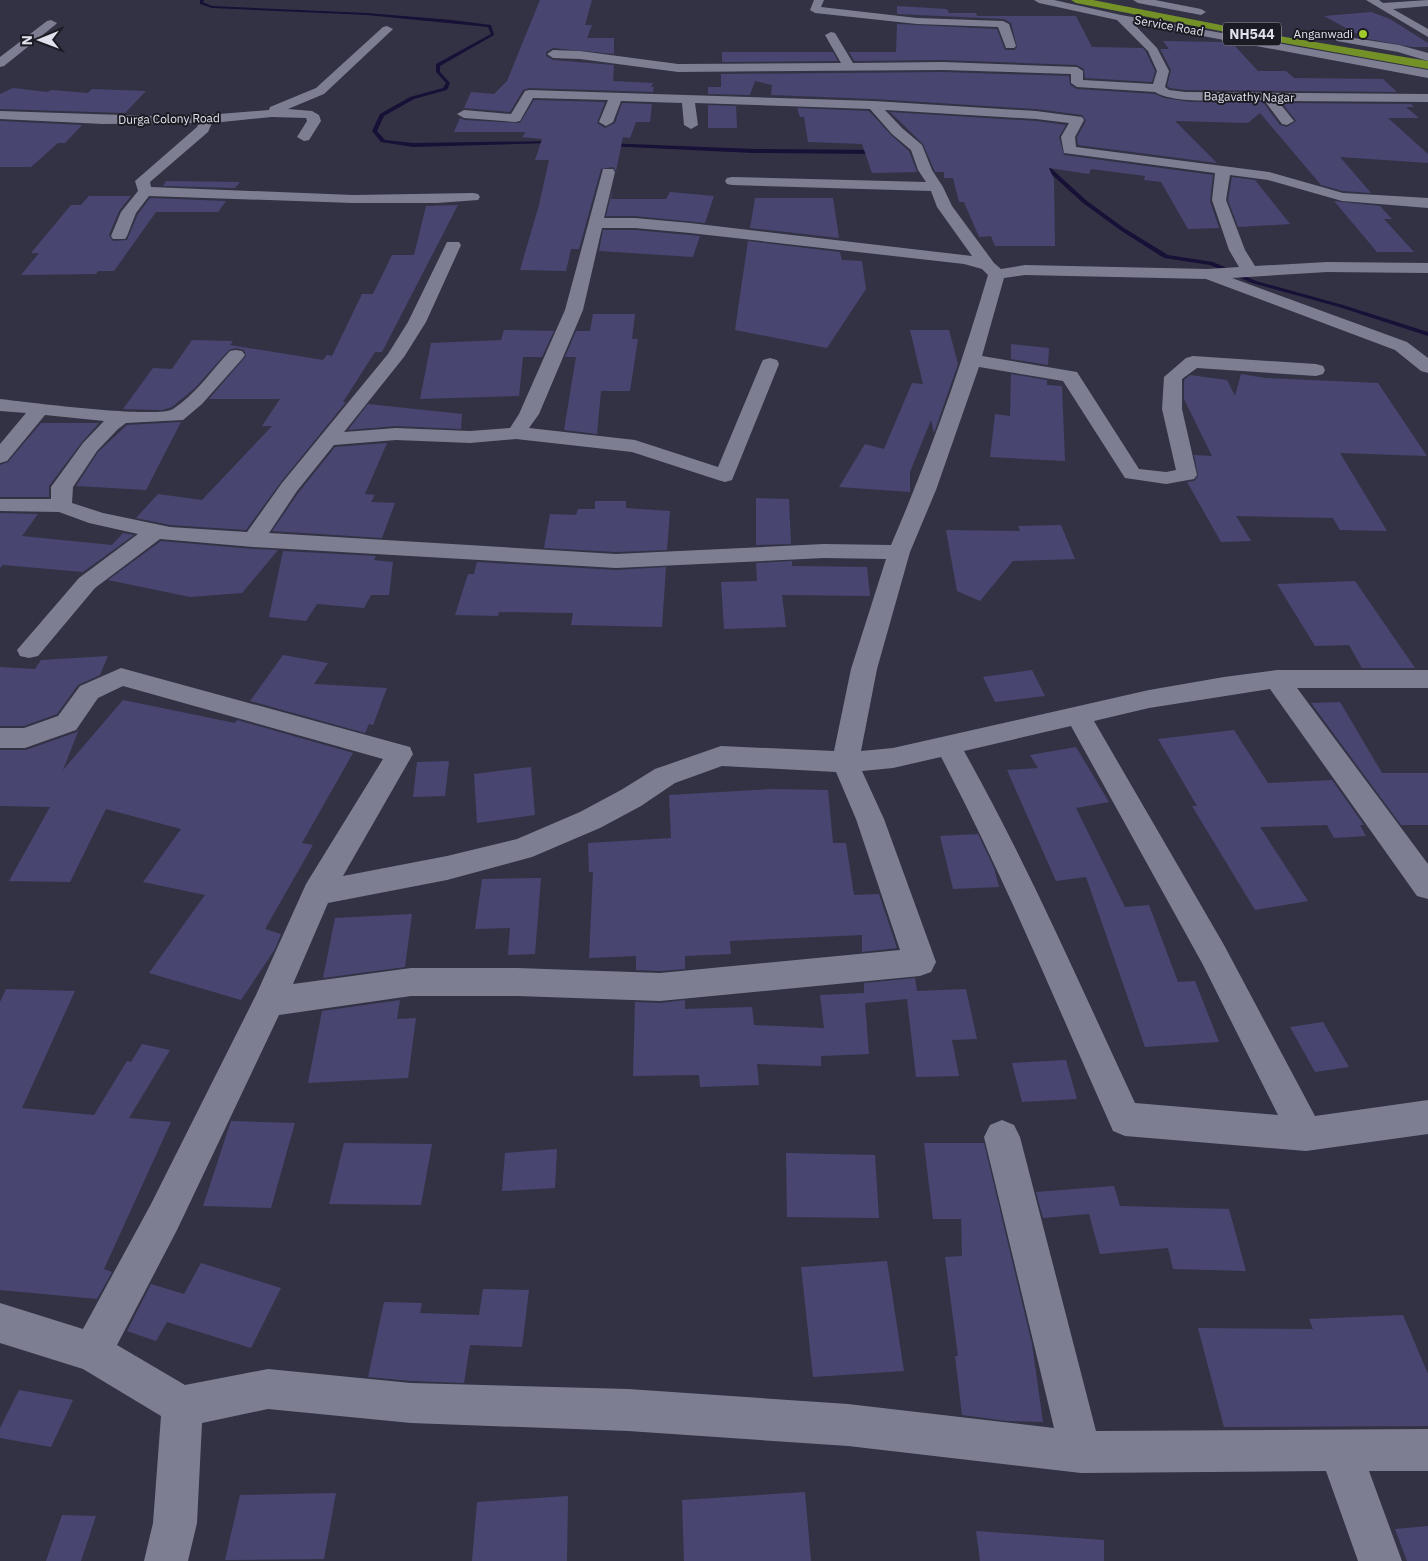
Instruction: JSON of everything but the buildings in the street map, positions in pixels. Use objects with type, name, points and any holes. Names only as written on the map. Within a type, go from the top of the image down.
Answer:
[{"type":"highway","name":"NH544","points":[[1076,0],[1268,37],[1428,65]]},
{"type":"highway","name":"NH544","points":[[1106,0],[1428,57]]},
{"type":"highway","points":[[1268,37],[1299,51]]},
{"type":"street","points":[[819,0],[815,10],[917,20],[1003,24],[1010,46]]},
{"type":"street","name":"Service Road","points":[[1039,0],[1121,18],[1169,25],[1428,74]]},
{"type":"street","name":"Service Road","points":[[1138,0],[1399,49],[1428,57]]},
{"type":"street","points":[[1371,0],[1428,34]]},
{"type":"street","points":[[1382,6],[1428,3]]},
{"type":"street","points":[[933,10],[979,10],[985,22]]},
{"type":"street","points":[[1121,18],[1153,50],[1163,71],[1158,88]]},
{"type":"street","points":[[0,63],[51,22]]},
{"type":"street","points":[[1169,25],[1220,28]]},
{"type":"street","points":[[269,112],[320,91],[387,28]]},
{"type":"street","points":[[832,35],[848,66]]},
{"type":"street","points":[[553,54],[580,55],[678,68],[953,66],[1077,71],[1077,120],[1068,137],[1069,150],[1269,176],[1342,197],[1428,203]]},
{"type":"street","name":"Bagavathy Nagar","points":[[1077,83],[1158,88],[1165,93],[1185,96],[1428,98]]},
{"type":"street","points":[[464,114],[515,118],[529,94],[874,105],[1036,115],[1077,120]]},
{"type":"street","points":[[606,122],[616,97]]},
{"type":"street","points":[[1268,98],[1287,121]]},
{"type":"street","points":[[688,100],[691,125]]},
{"type":"street","points":[[874,105],[919,153],[925,170],[936,186],[945,207],[993,270]]},
{"type":"street","name":"Durga Colony Road","points":[[0,115],[116,120],[207,119],[269,112],[312,115],[314,121],[304,137]]},
{"type":"street","points":[[145,191],[142,181],[203,128],[207,119]]},
{"type":"street","points":[[1223,170],[1219,200],[1237,250],[1229,272]]},
{"type":"street","points":[[516,433],[529,414],[574,310],[608,172]]},
{"type":"street","points":[[732,181],[936,186]]},
{"type":"street","points":[[145,191],[353,199],[436,200],[473,197]]},
{"type":"street","points":[[119,236],[129,212],[145,191]]},
{"type":"street","points":[[595,223],[634,223],[966,259],[993,270],[1229,272],[1327,267],[1428,268]]},
{"type":"street","points":[[253,540],[289,488],[395,357],[417,322],[453,245]]},
{"type":"street","points":[[269,1002],[411,982],[517,982],[660,987],[920,962],[870,819],[845,762],[864,669],[899,552],[926,490],[972,360],[993,270]]},
{"type":"street","points":[[1229,272],[1401,346],[1428,367]]},
{"type":"street","points":[[0,405],[121,417],[176,416],[195,400],[236,355]]},
{"type":"street","points":[[972,360],[1070,376],[1132,474],[1166,478],[1187,475],[1172,409],[1173,377],[1193,362],[1316,370]]},
{"type":"street","points":[[330,439],[396,434],[470,437],[516,433],[635,446],[725,476],[770,364]]},
{"type":"street","points":[[0,457],[40,409]]},
{"type":"street","points":[[61,506],[62,487],[90,446],[121,417]]},
{"type":"street","points":[[0,505],[61,506],[98,518],[170,534],[616,561],[824,551],[899,552]]},
{"type":"street","points":[[29,650],[87,582],[156,531]]},
{"type":"street","points":[[0,738],[25,738],[67,723],[89,692],[121,677],[400,754],[317,893],[269,1002],[164,1217],[92,1352]]},
{"type":"street","points":[[317,893],[447,868],[522,849],[590,820],[631,798],[664,776],[720,756],[845,762],[893,758],[947,744],[1149,699],[1278,679],[1428,679]]},
{"type":"street","points":[[1278,679],[1428,887]]},
{"type":"street","points":[[1078,715],[1213,954],[1306,1134]]},
{"type":"street","points":[[947,744],[972,790],[1038,928],[1124,1119],[1306,1134],[1428,1116]]},
{"type":"street","points":[[1002,1137],[1081,1452]]},
{"type":"street","points":[[0,1322],[92,1352],[182,1406],[268,1389],[411,1403],[628,1410],[839,1425],[1081,1452],[1428,1450]]},
{"type":"street","points":[[166,1561],[175,1523],[182,1406]]},
{"type":"street","points":[[1340,1450],[1380,1561]]},
{"type":"waterway","points":[[202,0],[201,3],[212,7],[367,14],[490,26],[493,34],[438,65],[438,72],[448,83],[445,89],[412,98],[382,115],[374,131],[383,141],[413,145],[554,142]]},
{"type":"waterway","points":[[608,144],[753,151],[878,152]]},
{"type":"waterway","points":[[1041,162],[1085,202],[1122,229],[1166,257],[1211,263],[1254,282],[1341,306],[1428,334]]},
{"type":"place","name":"Anganwadi","points":[[1363,34]]}]
